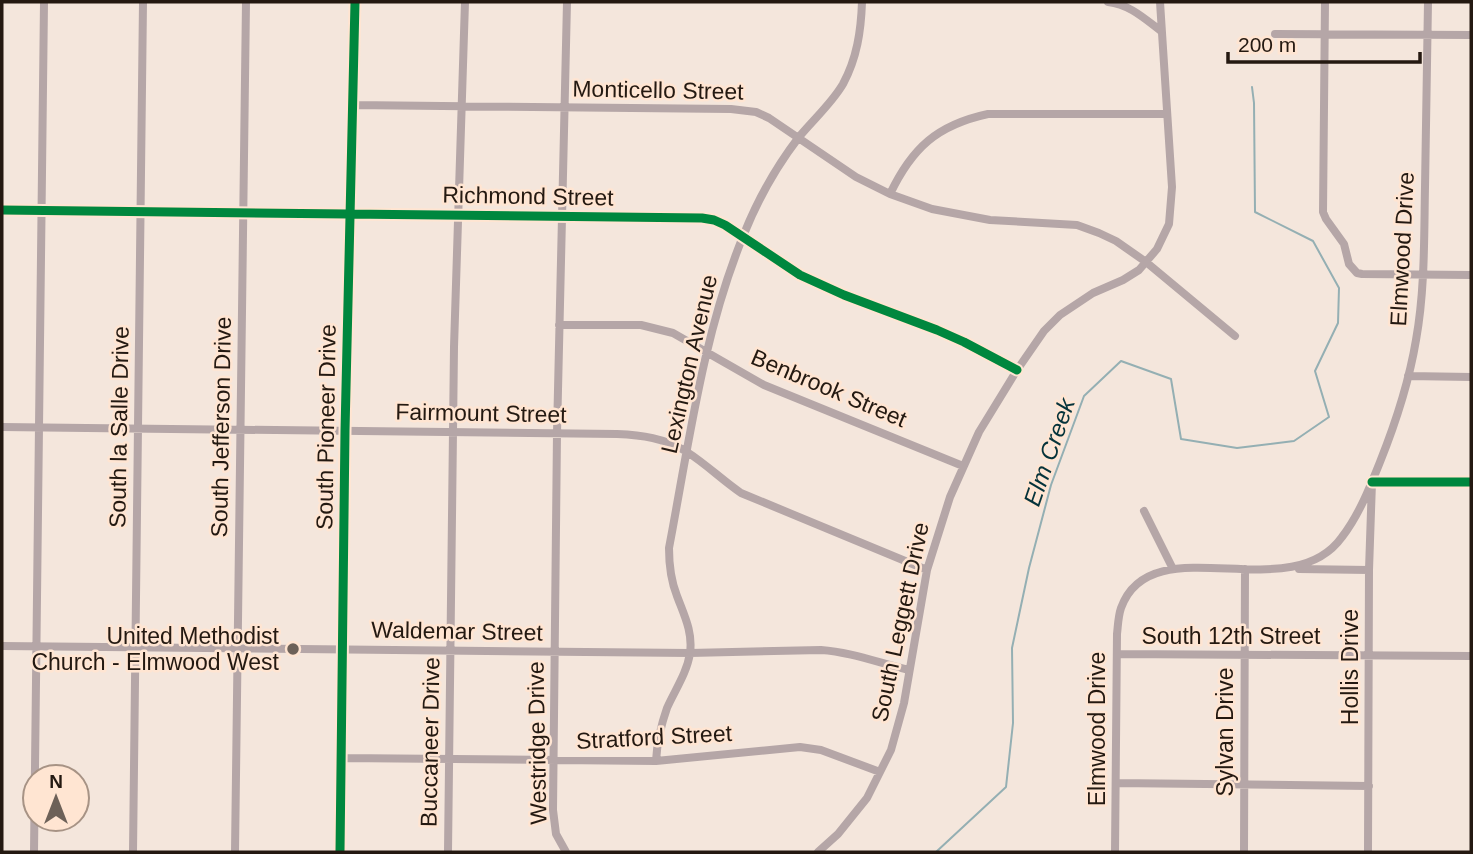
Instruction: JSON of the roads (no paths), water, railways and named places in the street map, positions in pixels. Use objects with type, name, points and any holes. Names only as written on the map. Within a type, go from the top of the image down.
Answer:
[{"type":"street","points":[[34,852],[44,2]]},
{"type":"street","name":"South la Salle Drive","points":[[133,852],[143,2]]},
{"type":"street","name":"South Jefferson Drive","points":[[235,852],[246,2]]},
{"type":"street","name":"South Pioneer Drive","points":[[340,852],[345,431],[355,2]]},
{"type":"street","name":"Buccaneer Drive","points":[[448,852],[453,432],[465,2]]},
{"type":"street","name":"Westridge Drive","points":[[566,852],[556,834],[554,823],[554,761],[557,433],[567,2]]},
{"type":"street","name":"Lexington Avenue","points":[[656,761],[656,748],[667,710],[684,675],[690,653],[689,627],[676,595],[669,548],[707,352],[726,282],[759,198],[798,139],[835,95],[849,71],[859,41],[862,2]]},
{"type":"street","points":[[1108,2],[1118,3],[1134,11],[1161,31]]},
{"type":"street","name":"South Leggett Drive","points":[[818,852],[838,834],[867,798],[891,750],[904,703],[927,570],[939,528],[979,432],[1044,331],[1060,315],[1093,293],[1139,270],[1157,249],[1169,224],[1172,187],[1160,2]]},
{"type":"street","points":[[1325,2],[1323,212],[1344,244],[1349,264],[1353,270],[1362,274],[1471,275]]},
{"type":"street","name":"Elmwood Drive","points":[[1115,852],[1116,634],[1121,609],[1130,592],[1144,579],[1160,571],[1284,569],[1307,564],[1322,557],[1332,549],[1348,528],[1372,482],[1392,434],[1416,341],[1424,274],[1428,2]]},
{"type":"street","points":[[1275,34],[1471,35]]},
{"type":"street","name":"Monticello Street","points":[[352,105],[756,112],[856,177],[890,194],[932,209],[990,220],[1077,225],[1116,240],[1235,336]]},
{"type":"street","points":[[890,194],[900,173],[921,148],[938,132],[970,118],[988,114],[1166,114]]},
{"type":"street","name":"Richmond Street","points":[[2,210],[702,218],[714,220],[800,275],[844,295],[937,330],[1017,370]]},
{"type":"street","name":"Benbrook Street","points":[[559,325],[640,325],[673,333],[764,386],[963,466]]},
{"type":"street","points":[[1408,376],[1471,377]]},
{"type":"street","name":"Fairmount Street","points":[[2,427],[646,436],[687,452],[741,493],[927,570]]},
{"type":"street","points":[[1372,482],[1471,482]]},
{"type":"street","name":"Hollis Drive","points":[[1368,852],[1372,482]]},
{"type":"street","points":[[1144,511],[1173,569]]},
{"type":"street","name":"Sylvan Drive","points":[[1244,852],[1245,569]]},
{"type":"street","points":[[1284,569],[1369,570]]},
{"type":"street","name":"Waldemar Street","points":[[2,646],[690,653],[828,650],[909,670]]},
{"type":"street","name":"South 12th Street","points":[[1117,654],[1471,656]]},
{"type":"street","name":"Stratford Street","points":[[341,758],[656,761],[800,747],[821,750],[880,772]]},
{"type":"street","points":[[1116,783],[1369,786]]},
{"type":"waterway","name":"Elm Creek","points":[[936,852],[1006,787],[1013,723],[1012,648],[1051,485],[1084,396],[1121,361],[1171,379],[1181,439],[1237,448],[1294,441],[1329,417],[1315,371],[1338,323],[1339,288],[1313,241],[1255,212],[1252,87]]},
{"type":"place","name":"United Methodist Church - Elmwood West","points":[[293,649]]}]
